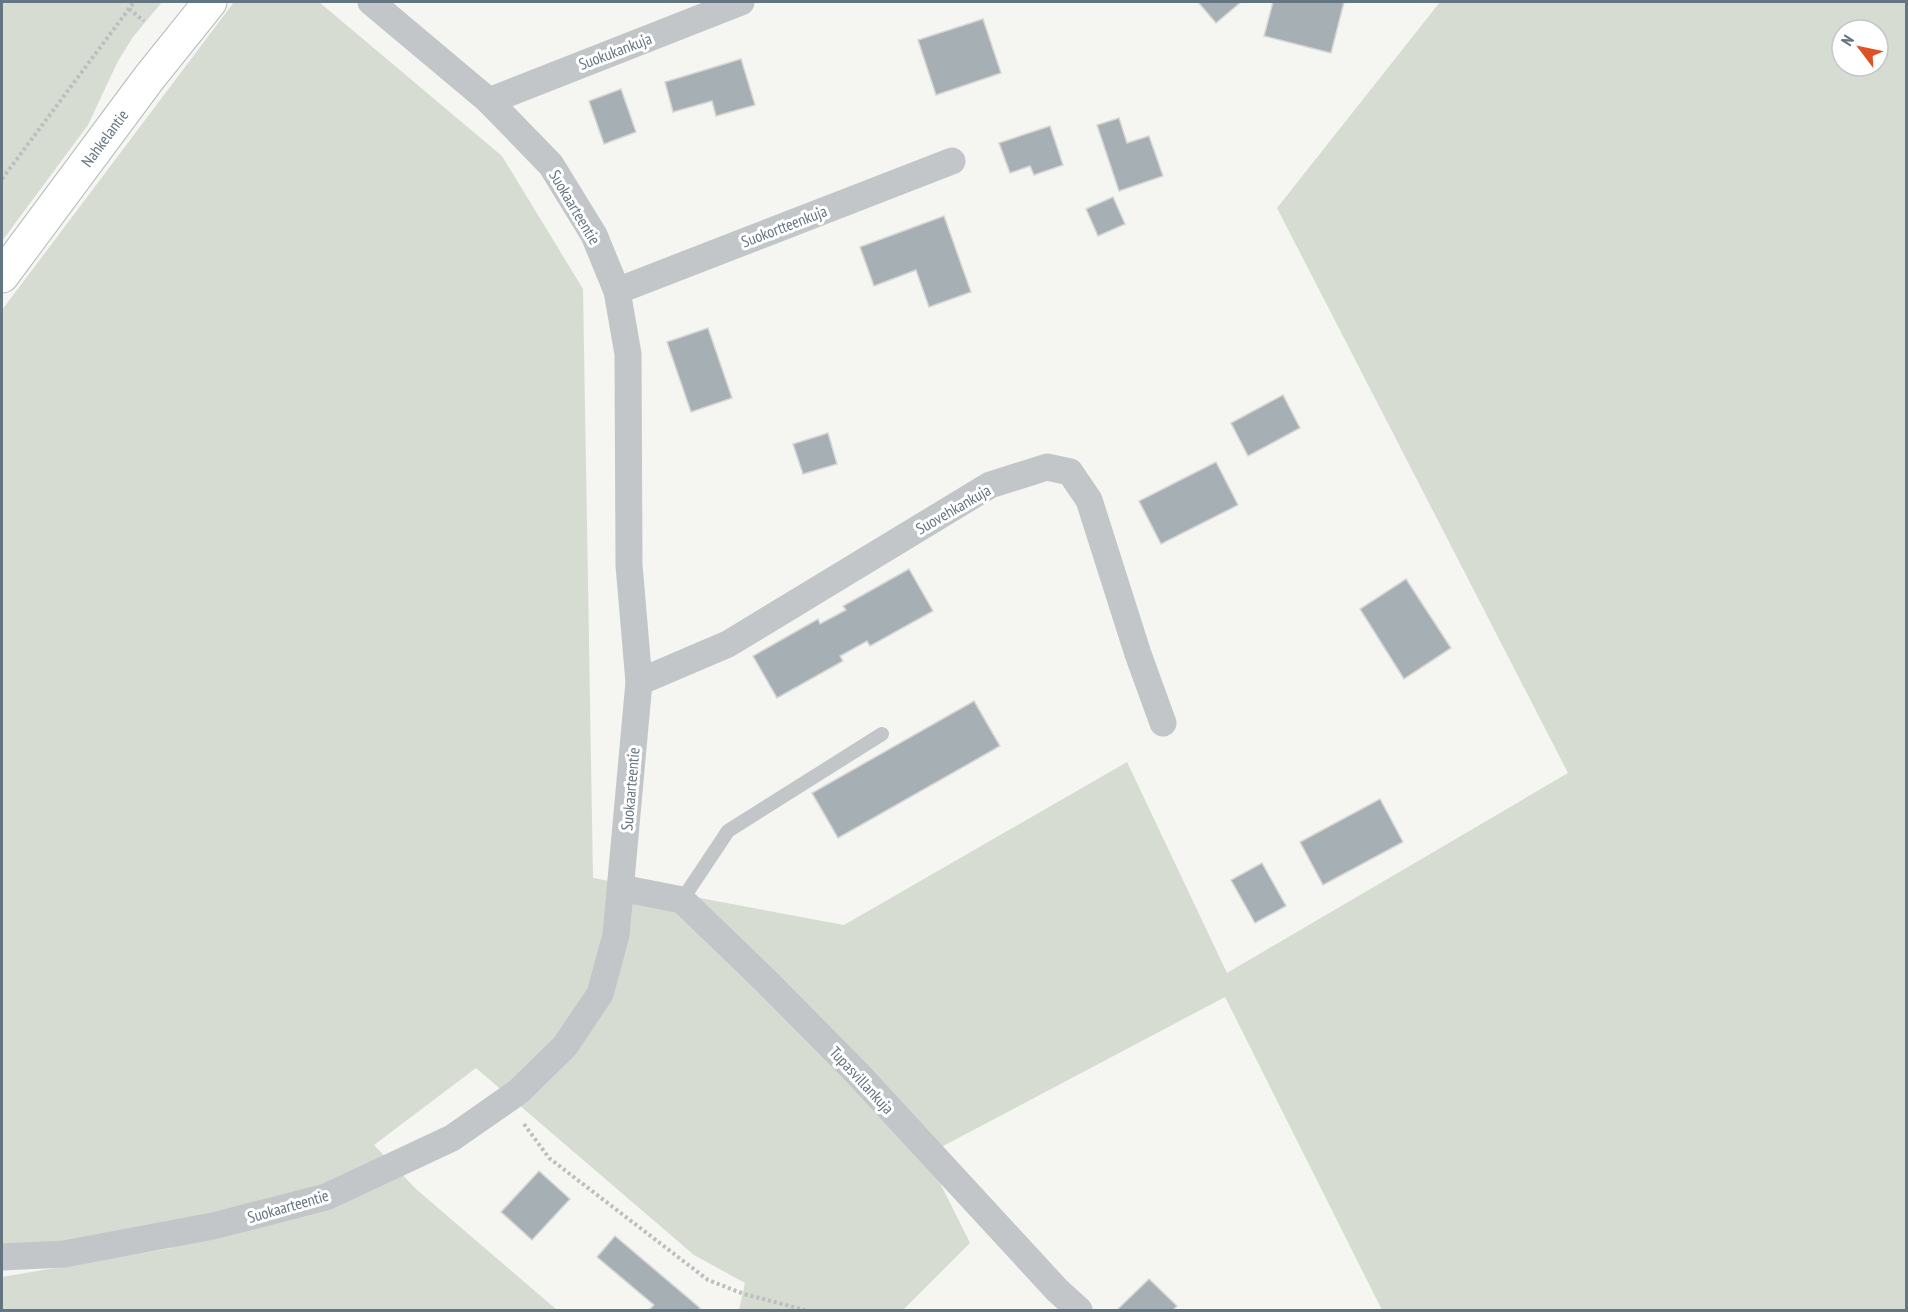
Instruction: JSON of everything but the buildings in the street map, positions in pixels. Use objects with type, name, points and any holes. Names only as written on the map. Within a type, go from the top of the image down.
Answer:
[{"type":"main road","name":"Nahkelantie","points":[[2,276],[149,78],[210,2]]},
{"type":"street","name":"Suokaarteentie","points":[[2,1257],[64,1254],[213,1226],[326,1197],[452,1138],[507,1100],[565,1046],[600,994],[616,935],[639,682],[629,565],[628,354],[617,291],[594,235],[551,165],[489,101],[371,2]]},
{"type":"street","name":"Suokukankuja","points":[[489,101],[741,2]]},
{"type":"street","name":"Suokortteenkuja","points":[[617,291],[952,161]]},
{"type":"street","name":"Suovehkankuja","points":[[639,682],[728,644],[990,486],[1047,467],[1070,472],[1089,500],[1138,654],[1163,723]]},
{"type":"street","points":[[621,888],[682,900]]},
{"type":"street","name":"Tupasvillankuja","points":[[682,900],[857,1073],[1079,1311]]},
{"type":"lane","points":[[682,900],[728,831],[882,734]]},
{"type":"path","points":[[2,178],[134,2]]},
{"type":"path","points":[[129,9],[144,21]]},
{"type":"path","points":[[507,1100],[549,1158],[708,1280],[744,1294],[805,1311]]},
{"type":"shaded area","points":[[2,2],[162,2],[133,37],[118,61],[88,125],[2,241]]},
{"type":"shaded area","points":[[234,2],[319,2],[502,156],[583,289],[593,878],[844,925],[1127,762],[1227,973],[1568,773],[1277,208],[1440,2],[1906,2],[1906,1310],[1382,1310],[1225,997],[926,1155],[970,1243],[903,1310],[739,1310],[745,1283],[694,1255],[476,1068],[374,1145],[416,1189],[557,1310],[2,1310],[2,1277],[172,1248],[147,1225],[55,1243],[2,1246],[2,310]]}]
